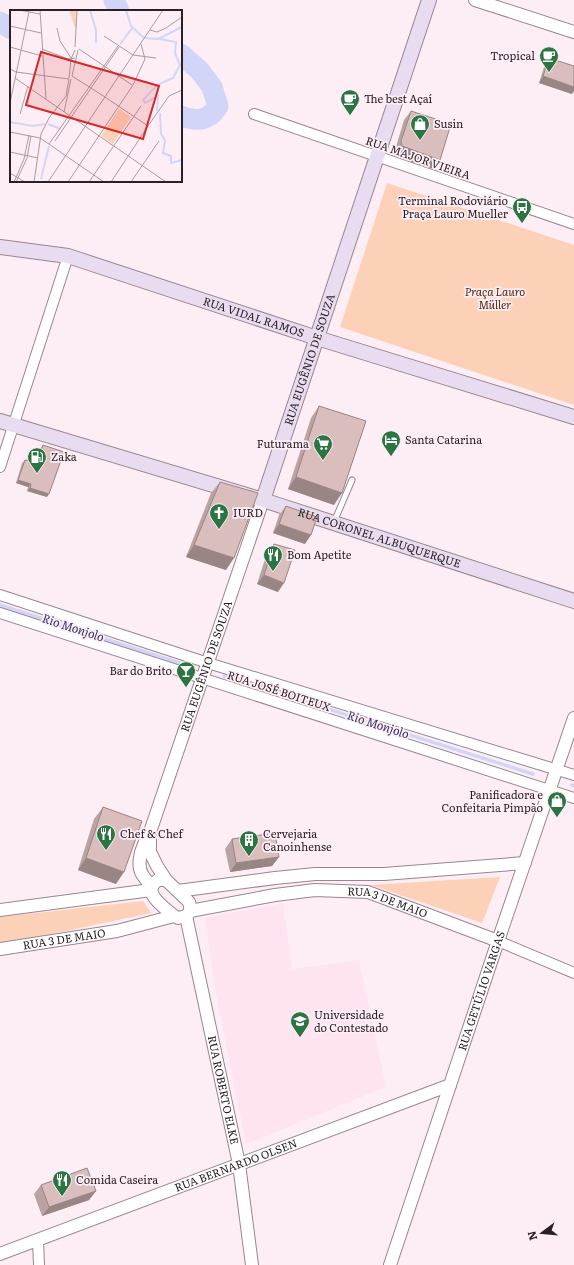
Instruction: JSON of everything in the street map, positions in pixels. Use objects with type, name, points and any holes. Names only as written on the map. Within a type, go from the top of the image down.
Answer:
[{"type":"main road","name":"RUA EUGÊNIO DE SOUZA","points":[[263,500],[429,0]]},
{"type":"main road","name":"RUA VIDAL RAMOS","points":[[0,247],[68,256],[316,338],[574,417]]},
{"type":"main road","name":"RUA CORONEL ALBUQUERQUE","points":[[0,421],[263,500],[574,601]]},
{"type":"street","points":[[474,0],[574,32]]},
{"type":"street","name":"RUA MAJOR VIEIRA","points":[[254,114],[574,224]]},
{"type":"street","points":[[0,466],[68,256]]},
{"type":"street","name":"RUA EUGÊNIO DE SOUZA","points":[[183,914],[154,897],[151,888],[141,873],[140,858],[203,679],[263,500]]},
{"type":"street","name":"RUA JOSÉ BOITEUX","points":[[0,595],[208,663],[574,775]]},
{"type":"street","name":"RUA JOSÉ BOITEUX","points":[[0,613],[574,798]]},
{"type":"street","name":"RUA GETÚLIO VARGAS","points":[[390,1265],[524,862],[574,718]]},
{"type":"street","name":"RUA EUGÊNIO DE SOUZA","points":[[150,832],[150,852],[166,880],[178,891]]},
{"type":"street","name":"RUA 3 DE MAIO","points":[[178,891],[315,874],[372,874],[524,862]]},
{"type":"street","points":[[368,892],[372,874]]},
{"type":"street","points":[[0,910],[151,888],[158,880],[166,880]]},
{"type":"street","points":[[237,883],[240,902]]},
{"type":"street","name":"RUA 3 DE MAIO","points":[[0,949],[117,931],[183,914],[240,902],[315,890],[368,892],[498,941],[574,973]]},
{"type":"street","name":"RUA ROBERTO ELKE","points":[[178,891],[191,906],[183,914],[239,1164],[252,1265]]},
{"type":"street","name":"RUA BERNARDO OLSEN","points":[[0,1254],[450,1085]]},
{"type":"street","points":[[38,1241],[39,1265]]},
{"type":"lane","points":[[333,523],[352,480]]},
{"type":"shaded area","name":"Universidade do Contestado","points":[[283,903],[292,969],[359,960],[386,1087],[246,1144],[215,989],[205,918]]},
{"type":"green space","name":"Praça Lauro Müller","points":[[387,183],[574,245],[574,405],[340,327]]},
{"type":"green space","points":[[500,877],[482,923],[371,885]]},
{"type":"green space","points":[[143,901],[151,913],[0,945],[0,917]]},
{"type":"building","points":[[549,58],[574,66],[574,87],[543,76]]},
{"type":"building","name":"Susin","points":[[411,111],[451,124],[440,160],[402,146],[401,141]]},
{"type":"building","name":"Futurama","points":[[319,406],[366,421],[342,493],[296,477]]},
{"type":"building","name":"Zaka","points":[[43,445],[64,452],[49,494],[30,488],[31,484],[18,480],[25,460],[37,462]]},
{"type":"building","name":"IURD","points":[[220,482],[258,493],[234,558],[194,545]]},
{"type":"building","points":[[286,506],[317,517],[311,535],[279,524]]},
{"type":"building","points":[[274,544],[295,550],[284,583],[264,575]]},
{"type":"building","name":"Chef & Chef","points":[[103,807],[142,821],[124,872],[86,858]]},
{"type":"building","points":[[275,833],[279,857],[236,863],[232,839]]},
{"type":"building","points":[[87,1168],[96,1191],[49,1207],[41,1185]]},
{"type":"waterway","points":[[114,0],[119,10]]},
{"type":"waterway","points":[[0,22],[10,28]]},
{"type":"waterway","points":[[182,55],[200,71],[212,87],[218,106],[211,115],[202,119],[192,119],[182,116]]},
{"type":"waterway","name":"Rio Monjolo","points":[[0,605],[192,667]]},
{"type":"waterway","name":"Rio Monjolo","points":[[224,676],[533,774]]},
{"type":"place","name":"Tropical","points":[[549,73]]},
{"type":"place","name":"The best Açaí","points":[[350,116]]},
{"type":"place","name":"Susin","points":[[420,141]]},
{"type":"place","name":"Terminal Rodoviário Praça Lauro Mueller","points":[[522,224]]},
{"type":"place","name":"Santa Catarina","points":[[391,457]]},
{"type":"place","name":"Futurama","points":[[323,461]]},
{"type":"place","name":"Zaka","points":[[37,474]]},
{"type":"place","name":"IURD","points":[[219,530]]},
{"type":"place","name":"Bom Apetite","points":[[273,572]]},
{"type":"place","name":"Bar do Brito","points":[[186,688]]},
{"type":"place","name":"Panificadora e Confeitaria Pimpão","points":[[557,818]]},
{"type":"place","name":"Chef & Chef","points":[[106,851]]},
{"type":"place","name":"Cervejaria Canoinhense","points":[[249,857]]},
{"type":"place","name":"Universidade do Contestado","points":[[300,1038]]},
{"type":"place","name":"Comida Caseira","points":[[62,1197]]}]
